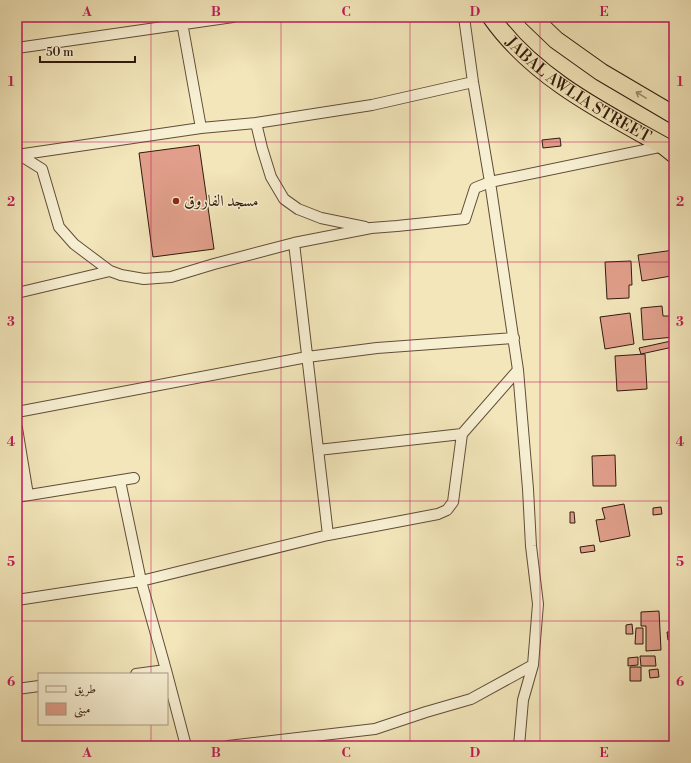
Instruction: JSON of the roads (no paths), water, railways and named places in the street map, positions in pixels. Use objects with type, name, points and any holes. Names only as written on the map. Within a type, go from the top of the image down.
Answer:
[{"type":"highway","name":"JABAL AWLIA STREET","points":[[491,17],[511,43],[536,66],[573,93],[671,148]]},
{"type":"highway","name":"JABAL AWLIA STREET","points":[[532,17],[556,40],[601,72],[674,115]]},
{"type":"street","points":[[17,48],[182,21],[233,17]]},
{"type":"street","points":[[464,17],[472,82],[490,182],[514,338],[528,489],[531,546],[538,604],[533,665],[523,700],[519,746]]},
{"type":"street","points":[[182,21],[201,128]]},
{"type":"street","points":[[17,153],[201,128],[256,123],[372,105],[472,82]]},
{"type":"street","points":[[256,123],[271,177],[284,199],[298,209],[321,218],[371,228]]},
{"type":"street","points":[[17,153],[42,169],[59,227],[74,244],[110,271],[121,275],[144,279],[171,277],[294,243],[371,228],[465,219],[475,188],[490,182],[671,148]]},
{"type":"street","points":[[294,243],[328,535]]},
{"type":"street","points":[[17,293],[110,271]]},
{"type":"street","points":[[17,412],[307,357],[377,348],[514,338]]},
{"type":"street","points":[[17,600],[141,581],[328,535],[438,514],[447,510],[453,502],[462,434],[518,370]]},
{"type":"street","points":[[17,428],[28,496]]},
{"type":"street","points":[[318,450],[462,434]]},
{"type":"street","points":[[17,497],[134,478]]},
{"type":"street","points":[[120,481],[141,581],[167,673]]},
{"type":"street","points":[[228,746],[375,729],[471,699],[533,665]]},
{"type":"street","points":[[144,673],[166,670]]},
{"type":"street","points":[[168,678],[186,746]]},
{"type":"street","points":[[17,689],[38,686]]},
{"type":"place","name":"مسجد الفاروق","points":[[176,201]]}]
